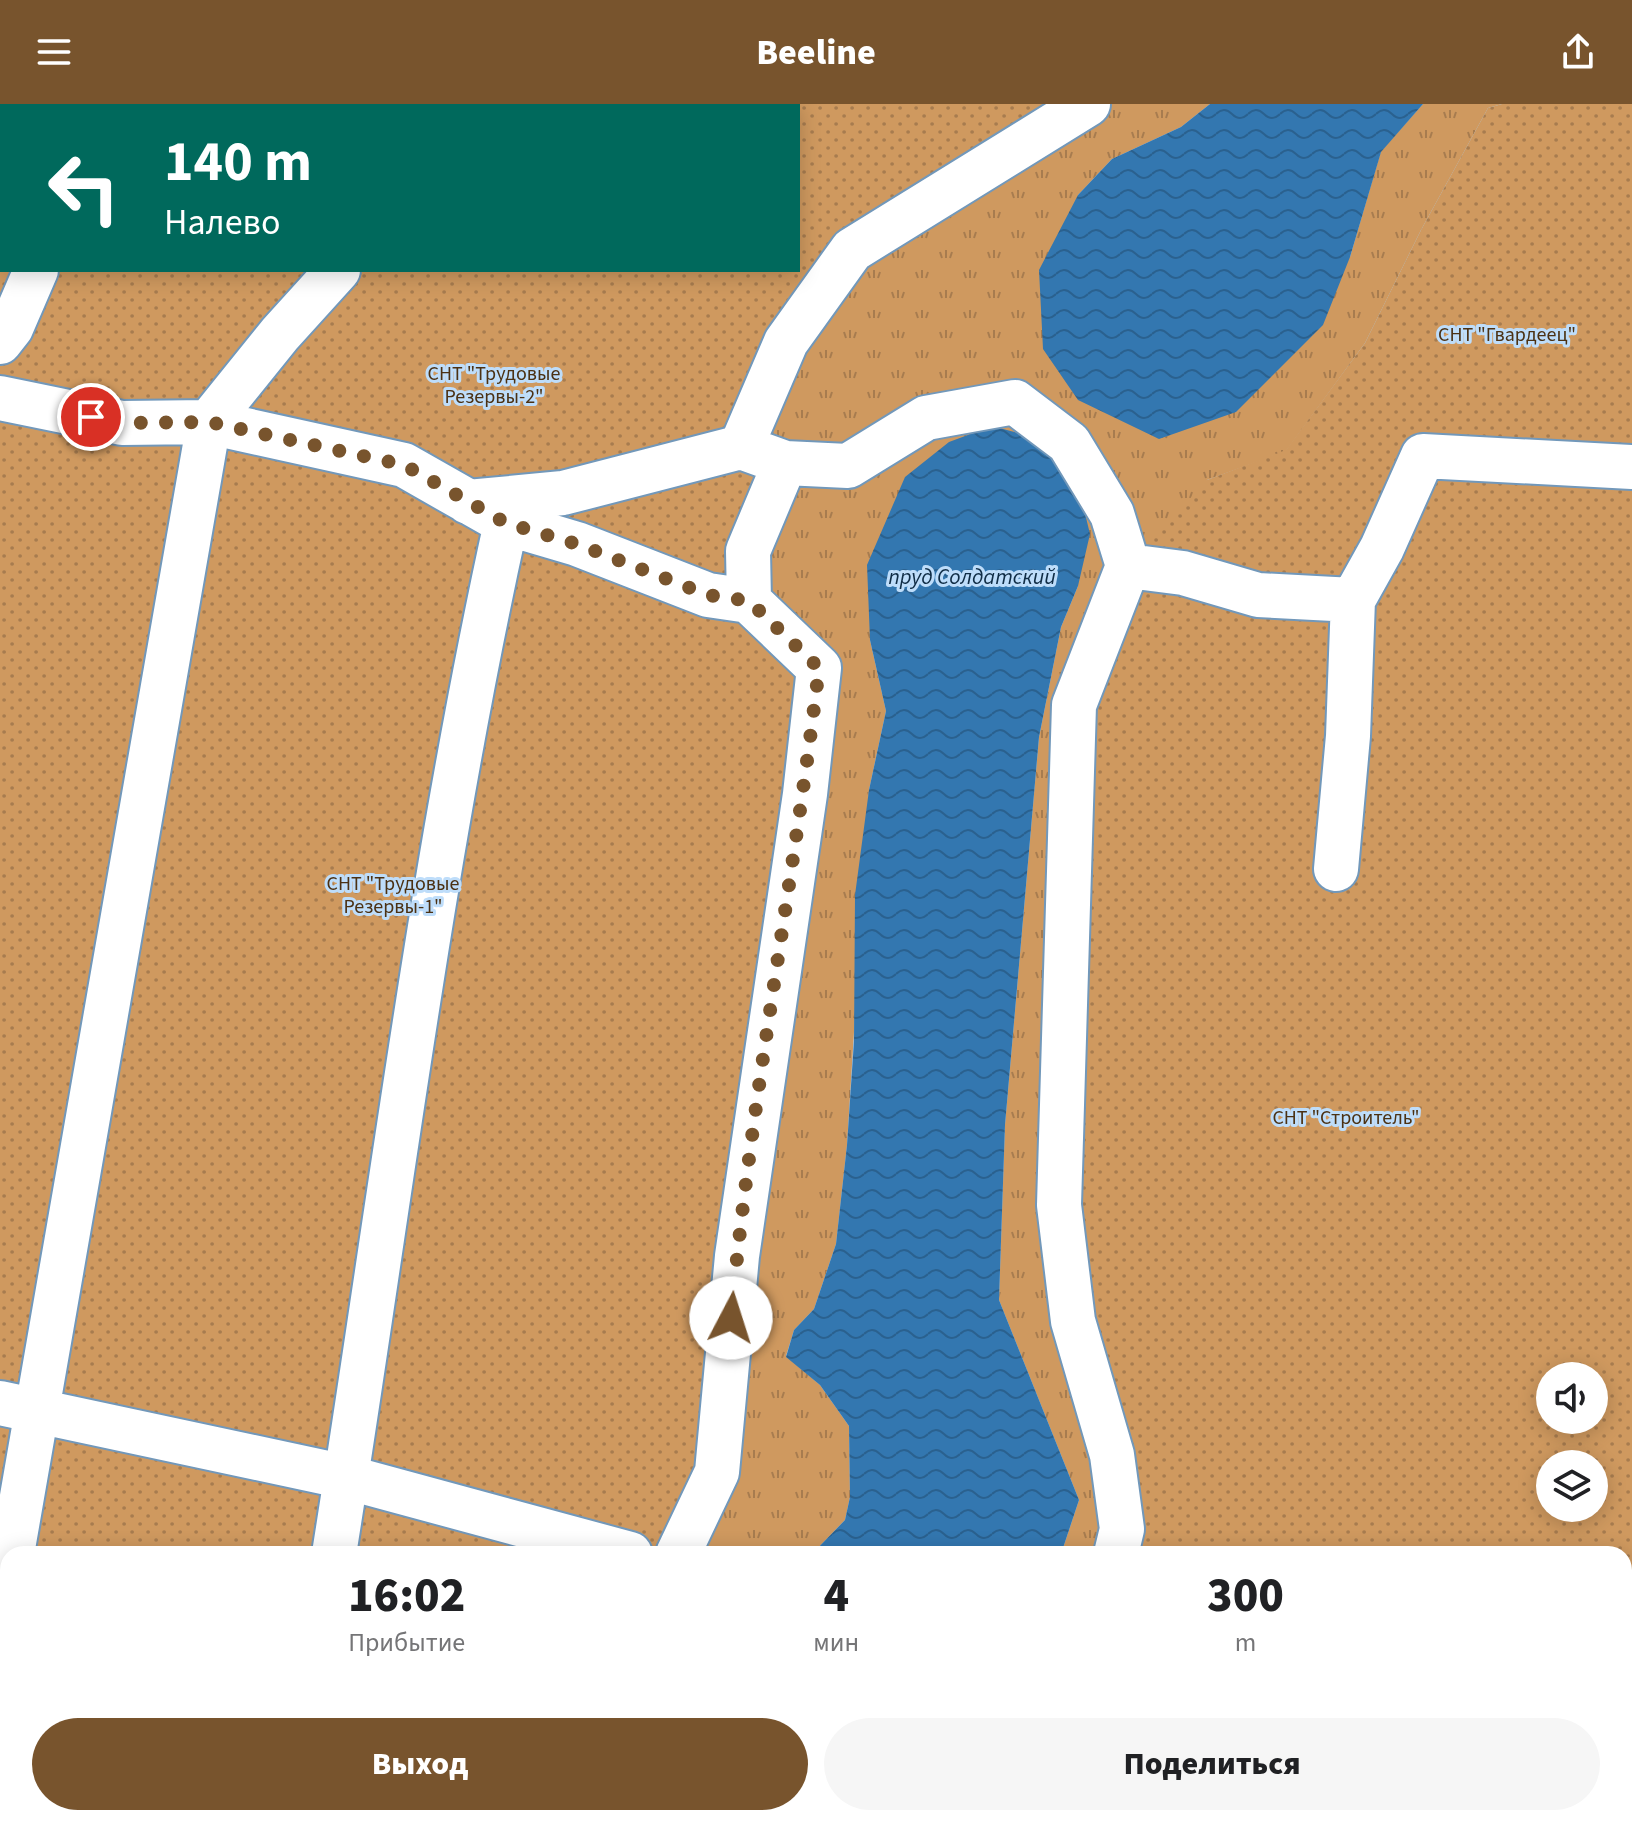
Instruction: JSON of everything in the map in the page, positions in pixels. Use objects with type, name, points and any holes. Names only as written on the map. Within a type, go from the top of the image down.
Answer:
[{"type":"lane","points":[[741,447],[786,342],[852,250],[1088,104]]},
{"type":"lane","points":[[0,342],[11,328],[35,272]]},
{"type":"lane","points":[[12,1546],[17,1406],[209,422],[280,334],[336,272]]},
{"type":"lane","points":[[0,398],[122,423],[209,422],[404,465],[506,523],[577,544],[708,595],[749,601],[819,668],[805,794],[737,1256],[717,1472],[682,1546]]},
{"type":"lane","points":[[468,502],[563,493],[741,447],[785,463],[848,466],[926,418],[1015,402],[1069,443],[1112,514],[1128,566],[1074,705],[1059,1205],[1073,1321],[1112,1455],[1122,1529],[1118,1546]]},
{"type":"lane","points":[[1336,869],[1348,736],[1353,600],[1382,548],[1423,456],[1632,467]]},
{"type":"lane","points":[[749,601],[748,551],[785,463]]},
{"type":"lane","points":[[335,1546],[387,1186],[481,633],[506,523]]},
{"type":"lane","points":[[1128,566],[1183,573],[1258,595],[1353,600]]},
{"type":"lane","points":[[17,1406],[346,1477],[600,1546]]},
{"type":"green space","name":"СНТ \"Трудовые Резервы-1\"","points":[[800,104],[1088,104],[852,250],[742,447],[785,463],[749,601],[819,668],[717,1472],[682,1546],[0,1546],[0,272],[800,272]]},
{"type":"green space","points":[[1088,104],[1210,104],[1181,127],[1112,159],[1078,195],[1350,257],[1381,151],[1423,104],[1502,104],[1488,108],[1421,230],[1365,343],[1286,451],[1207,480],[1117,1546],[1064,1546],[1079,1500],[999,1300],[1005,1125],[1039,737],[1061,627],[1078,586],[870,640],[886,711],[869,790],[847,1145],[836,1244],[814,1309],[794,1330],[786,1356],[820,1385],[849,1426],[850,1497],[845,1520],[820,1546],[679,1546],[749,601],[741,447],[852,250]]},
{"type":"green space","name":"СНТ \"Строитель\"","points":[[1502,104],[1632,104],[1632,1546],[1115,1546],[1073,1321],[1074,705],[1128,566],[1207,480],[1286,450],[1365,343],[1421,230],[1488,108]]},
{"type":"water","points":[[1210,104],[1423,104],[1381,152],[1350,257],[1323,325],[1236,412],[1159,439],[1078,400],[1043,349],[1039,270],[1078,195],[1112,159],[1181,127]]},
{"type":"water","name":"пруд Солдатский","points":[[992,426],[1040,439],[1082,501],[1090,534],[1078,586],[1061,627],[1039,737],[1005,1125],[999,1300],[1079,1500],[1064,1546],[820,1546],[845,1520],[850,1497],[849,1426],[820,1385],[786,1357],[794,1330],[814,1309],[836,1244],[847,1145],[854,1041],[855,895],[869,790],[886,711],[870,640],[867,565],[905,477],[949,442]]},
{"type":"route","points":[[91,417],[122,423],[209,422],[404,465],[506,523],[577,544],[708,595],[749,601],[819,668],[805,794],[760,1086],[731,1318]]},
{"type":"park label","name":"СНТ \"Гвардеец\"","points":[[1507,334]]},
{"type":"park label","name":"СНТ \"Трудовые Резервы-2\"","points":[[494,384]]}]
